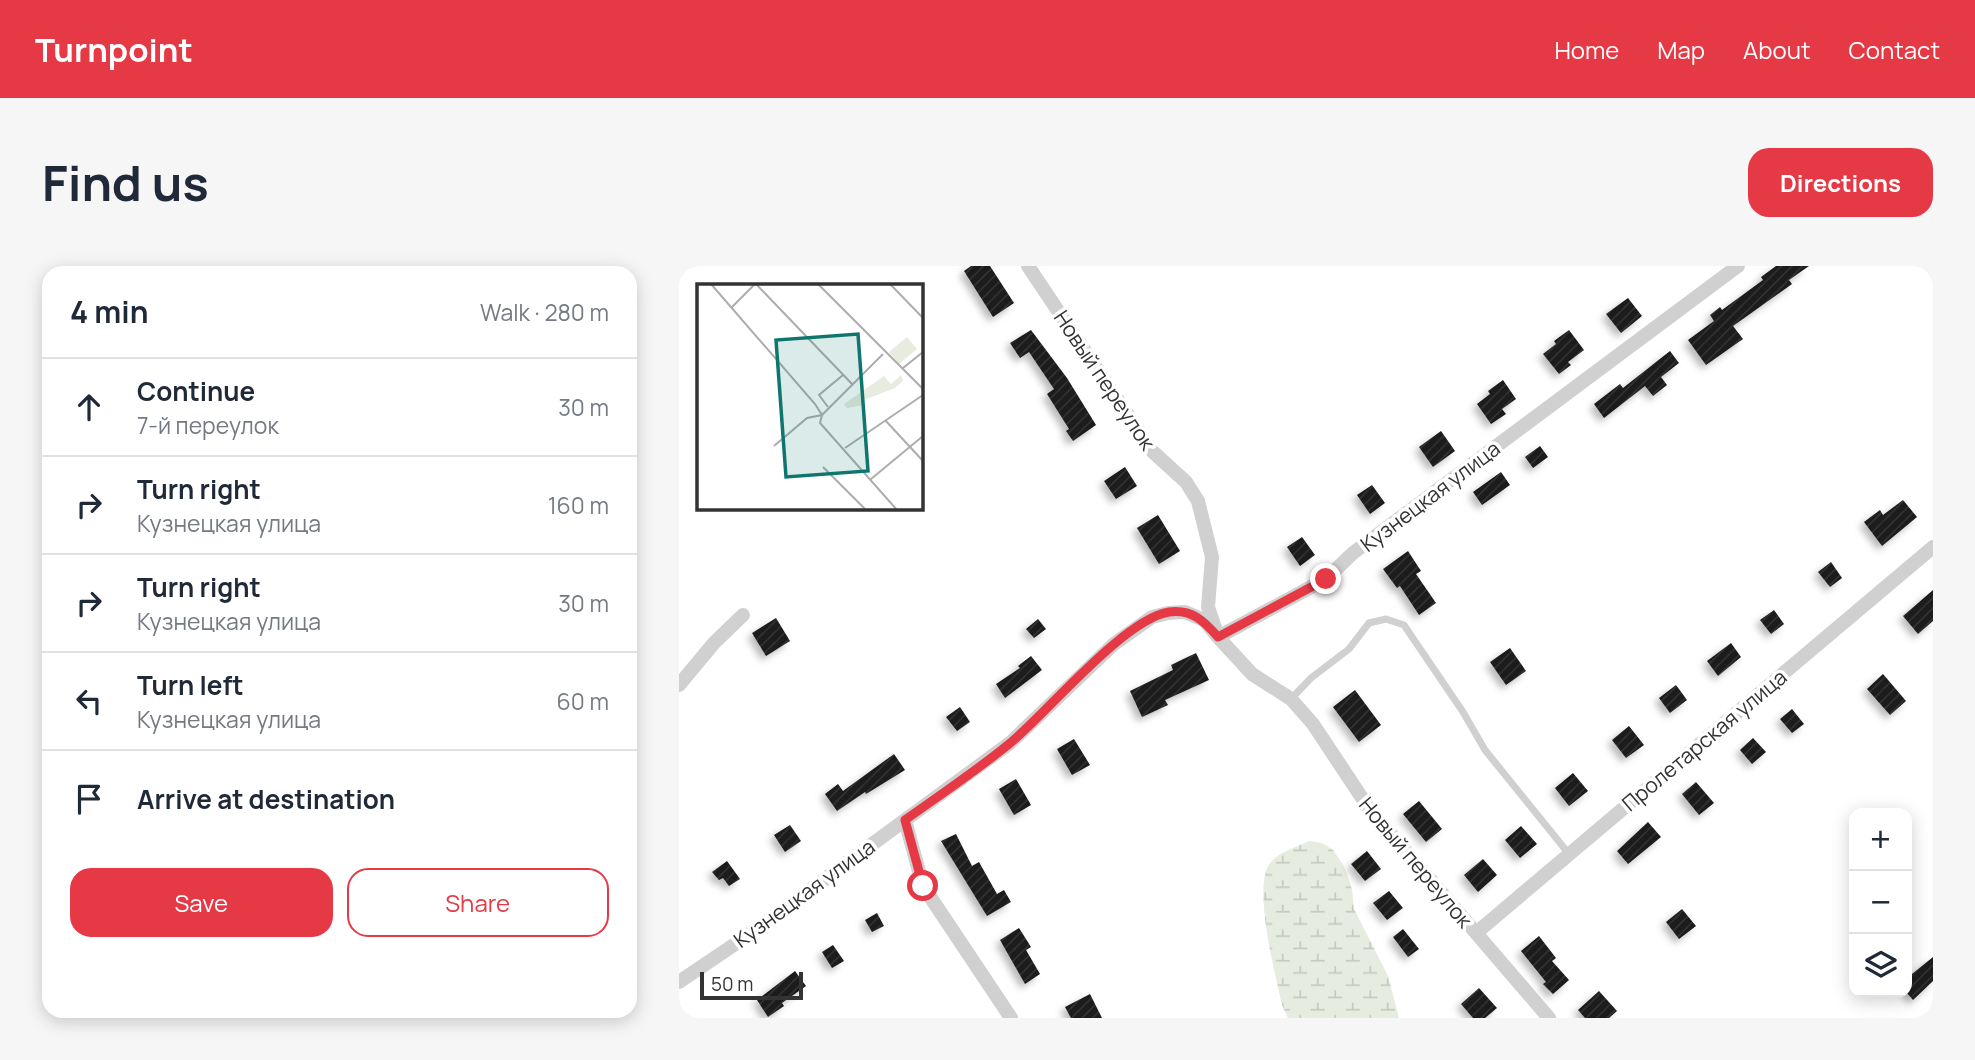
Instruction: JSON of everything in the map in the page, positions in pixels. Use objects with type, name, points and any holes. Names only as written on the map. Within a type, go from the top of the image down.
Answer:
[{"type":"street","name":"Новый переулок","points":[[1028,266],[1151,451],[1186,482],[1198,501],[1206,523],[1212,558],[1208,607],[1218,637],[1252,674],[1291,699],[1313,724],[1369,807],[1549,1018]]},
{"type":"street","name":"Кузнецкая улица","points":[[679,982],[747,936],[1010,743],[1114,644],[1152,617],[1168,612],[1185,612],[1204,621],[1218,637],[1326,579],[1353,553],[1738,266]]},
{"type":"street","name":"Пролетарская улица","points":[[1476,933],[1933,547]]},
{"type":"street","points":[[679,685],[714,643],[743,615]]},
{"type":"street","points":[[905,820],[923,886],[1011,1018]]},
{"type":"lane","points":[[1291,699],[1311,678],[1349,649],[1369,623],[1385,619],[1404,625],[1463,712],[1485,750],[1569,854]]},
{"type":"green space","points":[[1309,841],[1322,843],[1333,850],[1344,866],[1352,889],[1354,909],[1388,976],[1399,1018],[1288,1018],[1282,1005],[1267,931],[1263,890],[1265,873],[1274,858]]},
{"type":"building","points":[[971,266],[990,266],[1014,303],[993,317],[964,271]]},
{"type":"building","points":[[1776,266],[1809,266],[1789,280],[1792,284],[1733,326],[1743,339],[1706,365],[1688,340],[1714,321],[1710,315],[1720,307],[1722,310],[1763,280],[1761,277]]},
{"type":"building","points":[[1628,298],[1642,316],[1621,333],[1606,314]]},
{"type":"building","points":[[1031,330],[1067,378],[1096,425],[1073,441],[1066,431],[1069,429],[1047,394],[1054,389],[1029,352],[1020,358],[1010,343]]},
{"type":"building","points":[[1569,330],[1584,350],[1568,362],[1571,365],[1559,374],[1543,354]]},
{"type":"building","points":[[1670,351],[1679,363],[1661,377],[1667,385],[1653,396],[1645,386],[1604,418],[1594,404],[1620,384],[1623,388]]},
{"type":"building","points":[[1503,380],[1516,399],[1502,409],[1506,414],[1491,424],[1477,404]]},
{"type":"building","points":[[1441,431],[1455,451],[1433,467],[1419,447]]},
{"type":"building","points":[[1540,446],[1548,457],[1533,468],[1525,457]]},
{"type":"building","points":[[1125,467],[1137,486],[1116,499],[1104,481]]},
{"type":"building","points":[[1501,472],[1510,485],[1482,505],[1473,492]]},
{"type":"building","points":[[1372,485],[1385,503],[1370,514],[1357,495]]},
{"type":"building","points":[[1903,500],[1917,517],[1882,546],[1864,522],[1880,510],[1883,515]]},
{"type":"building","points":[[1158,515],[1180,551],[1159,564],[1137,528]]},
{"type":"building","points":[[1302,537],[1315,555],[1300,566],[1287,547]]},
{"type":"building","points":[[1408,551],[1421,571],[1416,574],[1436,603],[1419,615],[1400,586],[1397,588],[1383,569]]},
{"type":"building","points":[[1831,562],[1842,578],[1830,587],[1818,572]]},
{"type":"building","points":[[1933,590],[1933,621],[1918,634],[1903,616]]},
{"type":"building","points":[[1774,610],[1784,624],[1771,634],[1760,620]]},
{"type":"building","points":[[776,618],[790,641],[766,656],[752,633]]},
{"type":"building","points":[[1038,619],[1046,629],[1034,638],[1026,629]]},
{"type":"building","points":[[1731,643],[1741,657],[1718,676],[1707,661]]},
{"type":"building","points":[[1510,648],[1526,671],[1506,685],[1490,662]]},
{"type":"building","points":[[1196,653],[1209,680],[1165,700],[1168,705],[1142,717],[1130,691],[1173,670],[1171,665]]},
{"type":"building","points":[[1031,656],[1042,670],[1005,698],[996,684],[1020,668],[1018,666]]},
{"type":"building","points":[[1883,674],[1906,701],[1890,715],[1867,689]]},
{"type":"building","points":[[1676,685],[1687,700],[1670,713],[1659,698]]},
{"type":"building","points":[[1355,690],[1381,725],[1359,742],[1333,707]]},
{"type":"building","points":[[960,707],[970,722],[957,731],[946,717]]},
{"type":"building","points":[[1792,709],[1804,724],[1792,733],[1780,719]]},
{"type":"building","points":[[1629,726],[1644,745],[1626,758],[1612,740]]},
{"type":"building","points":[[1753,738],[1766,752],[1752,764],[1740,750]]},
{"type":"building","points":[[1074,739],[1090,765],[1072,775],[1057,749]]},
{"type":"building","points":[[894,754],[905,770],[837,811],[825,794],[838,784],[843,791]]},
{"type":"building","points":[[1573,773],[1588,791],[1569,806],[1555,788]]},
{"type":"building","points":[[1016,779],[1031,805],[1014,815],[999,789]]},
{"type":"building","points":[[1696,782],[1714,803],[1699,815],[1682,794]]},
{"type":"building","points":[[1419,801],[1442,829],[1426,842],[1403,814]]},
{"type":"building","points":[[1648,822],[1661,837],[1628,864],[1617,851]]},
{"type":"building","points":[[790,825],[801,841],[785,852],[774,835]]},
{"type":"building","points":[[1521,826],[1537,844],[1520,858],[1505,840]]},
{"type":"building","points":[[956,834],[972,866],[979,862],[997,894],[1004,890],[1011,902],[987,916],[941,841]]},
{"type":"building","points":[[1367,851],[1381,869],[1365,881],[1351,864]]},
{"type":"building","points":[[1483,859],[1497,875],[1478,892],[1464,875]]},
{"type":"building","points":[[727,861],[740,879],[729,886],[723,878],[719,880],[712,872]]},
{"type":"building","points":[[1389,891],[1403,908],[1387,920],[1373,903]]},
{"type":"building","points":[[1682,909],[1696,926],[1679,939],[1666,922]]},
{"type":"building","points":[[877,913],[884,926],[872,932],[865,920]]},
{"type":"building","points":[[1019,928],[1031,947],[1026,950],[1040,974],[1025,984],[1000,940]]},
{"type":"building","points":[[1403,929],[1419,949],[1408,957],[1393,937]]},
{"type":"building","points":[[1539,936],[1556,958],[1552,961],[1569,980],[1553,994],[1521,951]]},
{"type":"building","points":[[833,945],[844,961],[832,968],[822,952]]},
{"type":"building","points":[[1933,957],[1933,981],[1913,1000],[1910,997],[1912,974]]},
{"type":"building","points":[[795,971],[806,986],[768,1017],[757,1000]]},
{"type":"building","points":[[1479,988],[1497,1008],[1485,1018],[1473,1018],[1461,1004]]},
{"type":"building","points":[[1599,991],[1617,1011],[1609,1018],[1585,1018],[1578,1010]]},
{"type":"building","points":[[1090,994],[1102,1018],[1071,1018],[1065,1007]]},
{"type":"route","points":[[923,886],[905,820],[1010,743],[1114,644],[1152,617],[1168,612],[1185,612],[1204,621],[1218,637],[1326,579]]}]
